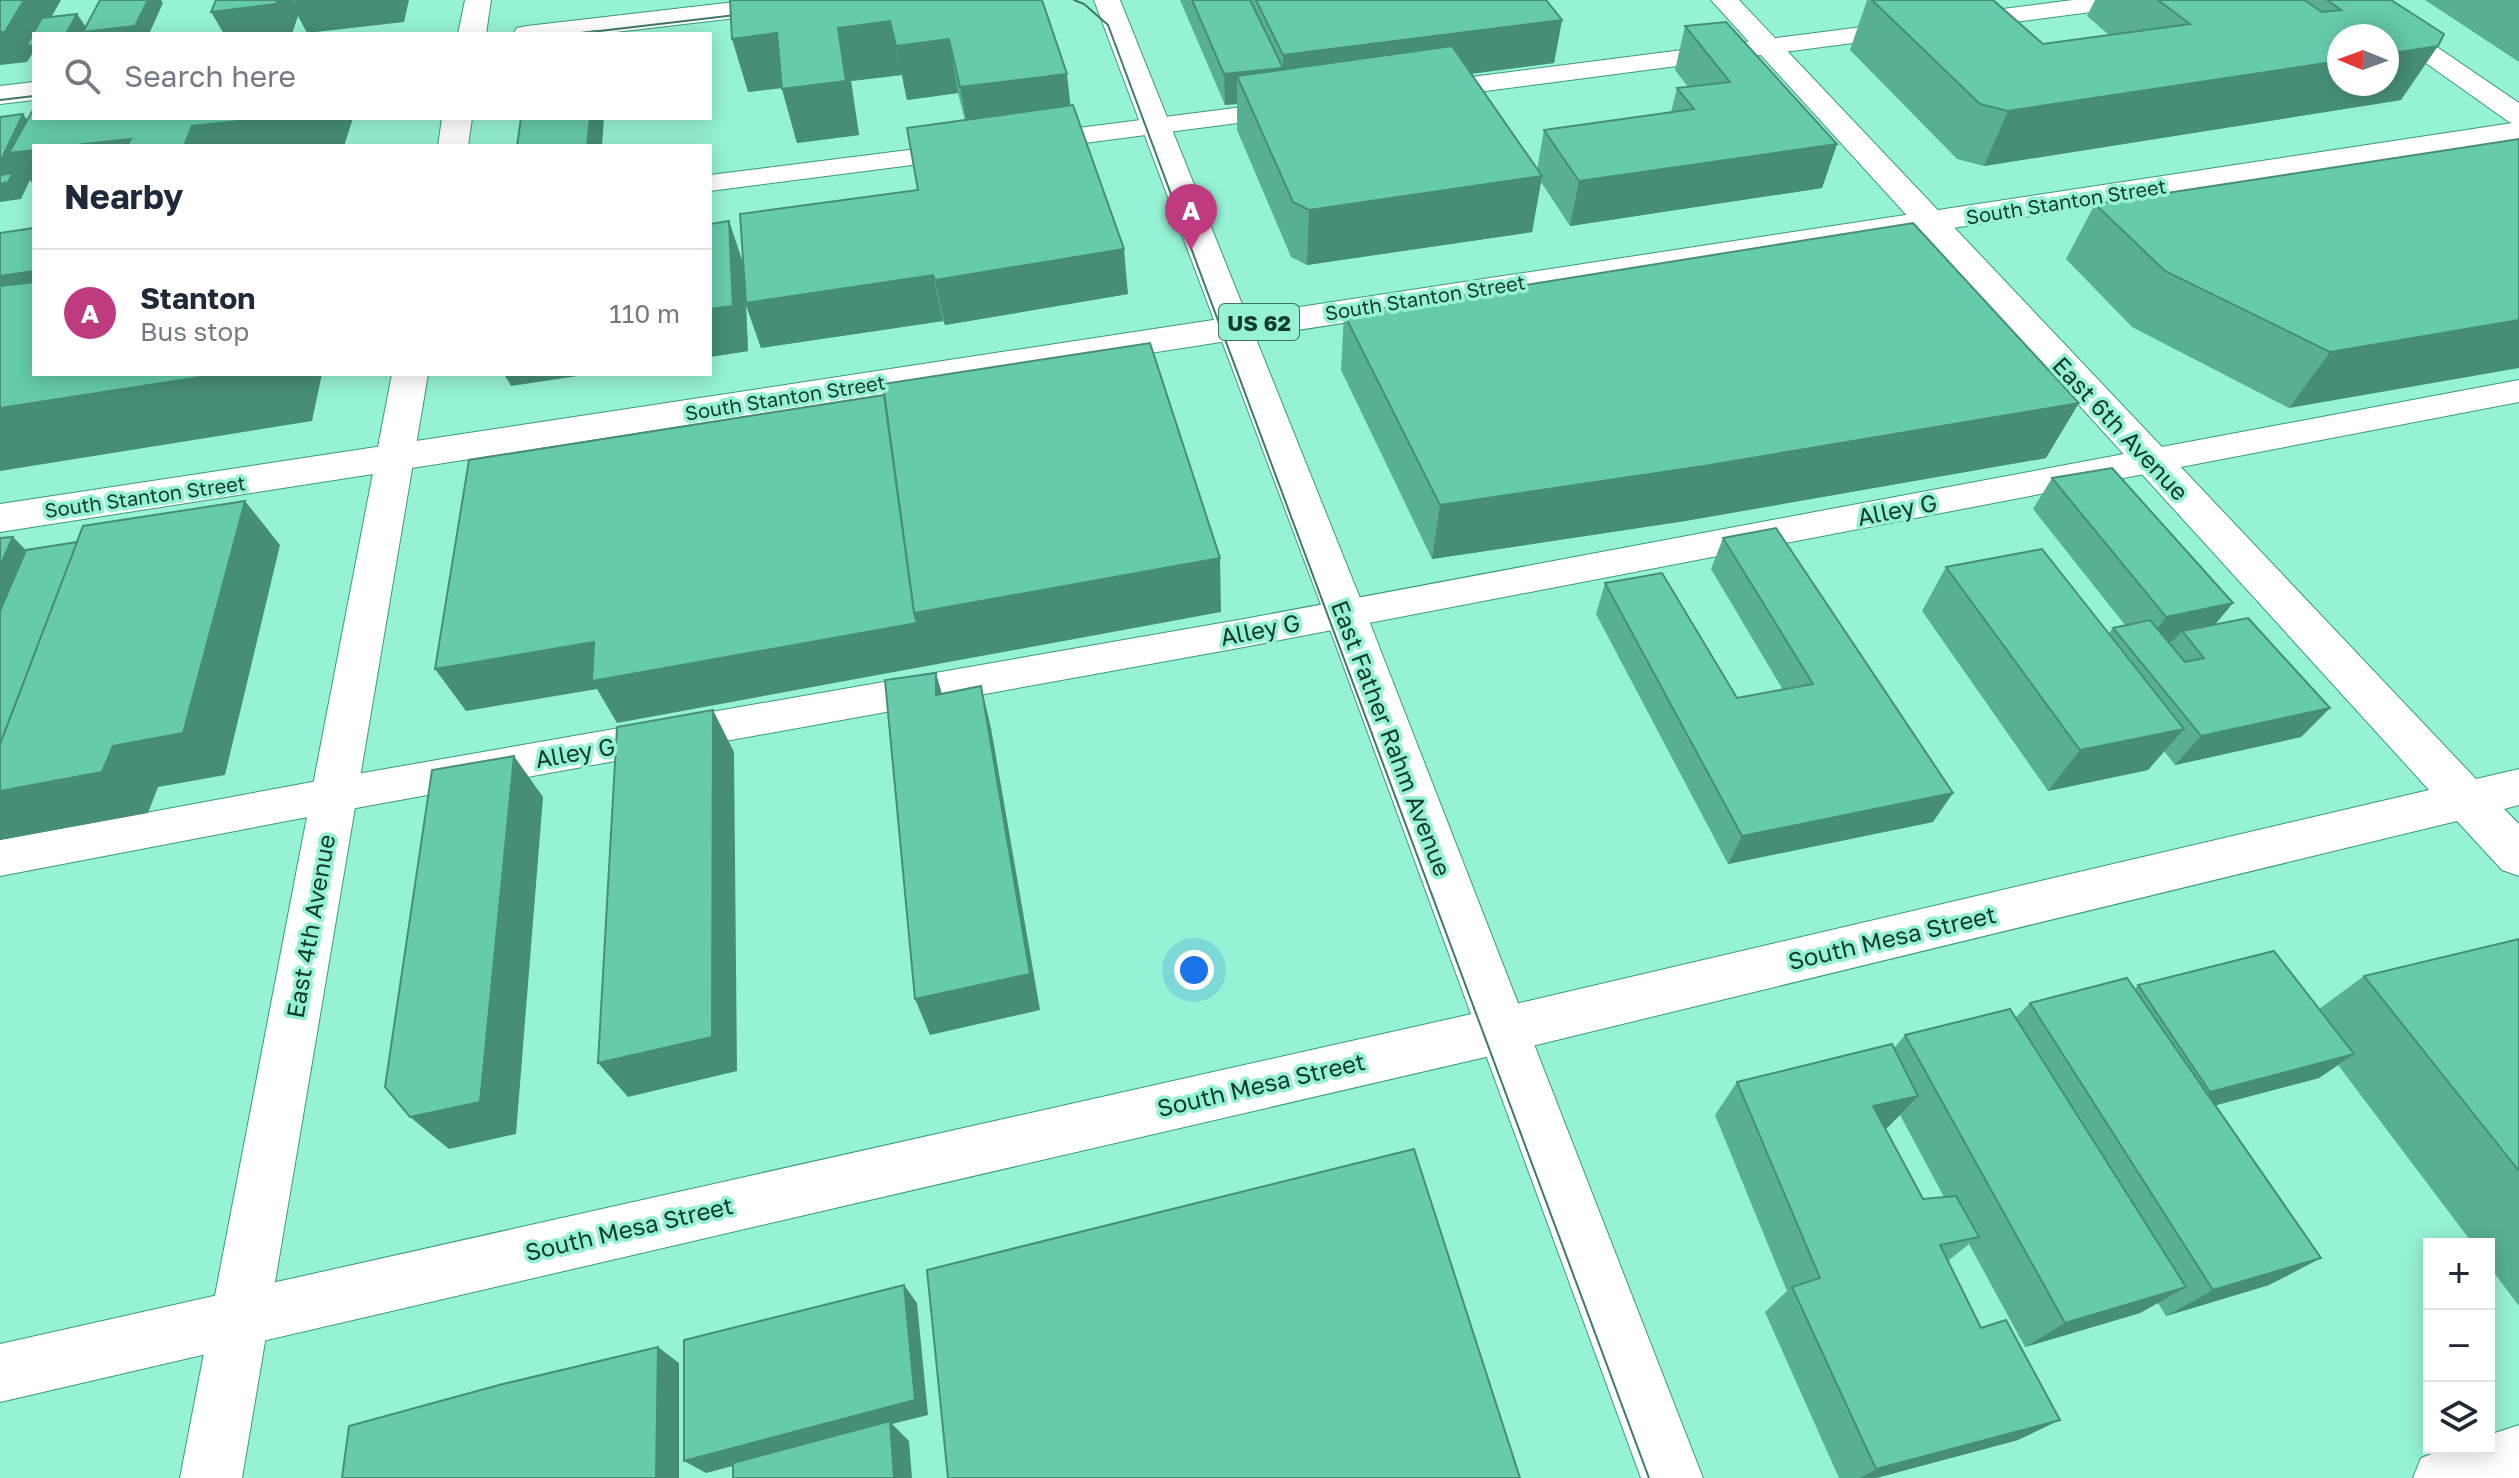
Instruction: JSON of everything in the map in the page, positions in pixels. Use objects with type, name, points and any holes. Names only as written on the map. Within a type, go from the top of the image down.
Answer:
[{"type":"main road","points":[[472,32],[478,0]]},
{"type":"main road","points":[[544,32],[822,0]]},
{"type":"main road","name":"East Father Rahm Avenue","points":[[1107,0],[1345,613],[1672,1478]]},
{"type":"main road","name":"East 6th Avenue","points":[[1724,0],[2519,856]]},
{"type":"main road","points":[[2350,0],[2519,116]]},
{"type":"main road","points":[[0,95],[32,91]]},
{"type":"main road","points":[[453,144],[457,120]]},
{"type":"main road","name":"South Stanton Street","points":[[0,518],[2519,131]]},
{"type":"main road","name":"East 4th Avenue","points":[[211,1478],[410,376]]},
{"type":"main road","name":"South Mesa Street","points":[[0,1373],[1503,1030],[2519,787]]},
{"type":"lane","points":[[1405,93],[2129,0]]},
{"type":"lane","points":[[712,183],[1313,106]]},
{"type":"lane","name":"Alley G","points":[[0,858],[1345,613],[2519,391]]},
{"type":"lane","points":[[2441,1478],[2519,1453]]},
{"type":"building","points":[[0,0],[24,0],[5,32],[0,32]]},
{"type":"building","points":[[100,0],[148,0],[135,26],[83,32]]},
{"type":"building","points":[[216,0],[277,0],[276,4],[211,12]]},
{"type":"building","points":[[730,0],[1042,0],[1067,74],[960,87],[949,39],[896,46],[890,21],[838,28],[846,81],[782,89],[777,33],[732,39]]},
{"type":"building","points":[[1192,0],[1250,0],[1283,68],[1224,74]]},
{"type":"building","points":[[1256,0],[1546,0],[1562,20],[1283,55]]},
{"type":"building","points":[[1872,0],[1993,0],[2043,44],[2190,24],[2158,0],[2304,0],[2322,12],[2341,10],[2327,0],[2391,0],[2444,34],[2438,46],[2399,52],[2399,24],[2327,24],[2327,63],[2008,111],[1980,104]]},
{"type":"building","points":[[77,14],[67,32],[34,32],[42,18]]},
{"type":"building","points":[[1726,22],[1837,144],[1579,181],[1544,130],[1694,109],[1677,88],[1730,82],[1685,26]]},
{"type":"building","points":[[1452,46],[1542,176],[1309,210],[1293,202],[1237,76]]},
{"type":"building","points":[[1073,105],[1124,249],[935,280],[933,275],[746,303],[740,214],[918,190],[907,128]]},
{"type":"building","points":[[32,112],[32,120],[248,120],[192,126],[185,144],[128,144],[131,139],[85,144],[32,144],[32,150],[9,153]]},
{"type":"building","points":[[23,114],[2,158],[0,158],[0,117]]},
{"type":"building","points":[[521,120],[590,120],[587,144],[517,144]]},
{"type":"building","points":[[2519,139],[2519,320],[2330,352],[2165,271],[2095,204]]},
{"type":"building","points":[[13,173],[8,182],[0,184],[0,175]]},
{"type":"building","points":[[729,221],[733,306],[712,309],[712,224]]},
{"type":"building","points":[[1913,223],[2079,403],[1704,466],[1440,505],[1344,314]]},
{"type":"building","points":[[32,228],[32,271],[0,276],[0,233]]},
{"type":"building","points":[[32,282],[32,376],[207,376],[0,408],[0,286]]},
{"type":"building","points":[[1150,343],[1220,558],[914,613],[883,384]]},
{"type":"building","points":[[884,395],[917,623],[592,681],[594,642],[435,669],[469,460]]},
{"type":"building","points":[[2112,468],[2233,603],[2166,617],[2052,478]]},
{"type":"building","points":[[245,501],[183,733],[113,746],[102,772],[0,791],[0,744],[83,526]]},
{"type":"building","points":[[1776,528],[1953,793],[1742,836],[1605,583],[1662,573],[1737,698],[1813,684],[1723,538]]},
{"type":"building","points":[[13,537],[0,566],[0,538]]},
{"type":"building","points":[[77,542],[0,744],[0,611],[26,550]]},
{"type":"building","points":[[2042,549],[2184,729],[2080,750],[1946,567]]},
{"type":"building","points":[[2248,618],[2330,708],[2201,736],[2113,628],[2150,620],[2185,662],[2204,658],[2182,631]]},
{"type":"building","points":[[936,673],[936,695],[981,686],[1030,974],[915,999],[885,680]]},
{"type":"building","points":[[713,710],[712,1037],[598,1063],[617,727]]},
{"type":"building","points":[[514,756],[480,1102],[410,1117],[385,1087],[432,770]]},
{"type":"building","points":[[2519,939],[2519,1171],[2364,976]]},
{"type":"building","points":[[2274,951],[2354,1054],[2210,1092],[2138,985]]},
{"type":"building","points":[[2127,978],[2321,1258],[2213,1290],[2030,1003]]},
{"type":"building","points":[[2010,1009],[2186,1287],[2065,1323],[1905,1035]]},
{"type":"building","points":[[1892,1044],[1918,1096],[1873,1106],[1923,1199],[1956,1196],[1979,1237],[1940,1245],[1981,1328],[2006,1320],[2060,1420],[1876,1469],[1792,1287],[1820,1278],[1737,1082]]},
{"type":"building","points":[[1414,1149],[1520,1478],[948,1478],[927,1270]]},
{"type":"building","points":[[904,1285],[915,1400],[684,1461],[684,1340]]},
{"type":"building","points":[[658,1347],[656,1478],[342,1478],[349,1426],[499,1385]]},
{"type":"building","points":[[890,1421],[894,1478],[733,1478],[733,1463]]},
{"type":"tram line","points":[[1074,0],[1084,4],[1108,25],[1649,1478]]},
{"type":"tram line","points":[[591,32],[753,13]]},
{"type":"tram line","points":[[0,100],[32,96]]},
{"type":"place","name":"Stanton","points":[[1191,250]]}]
